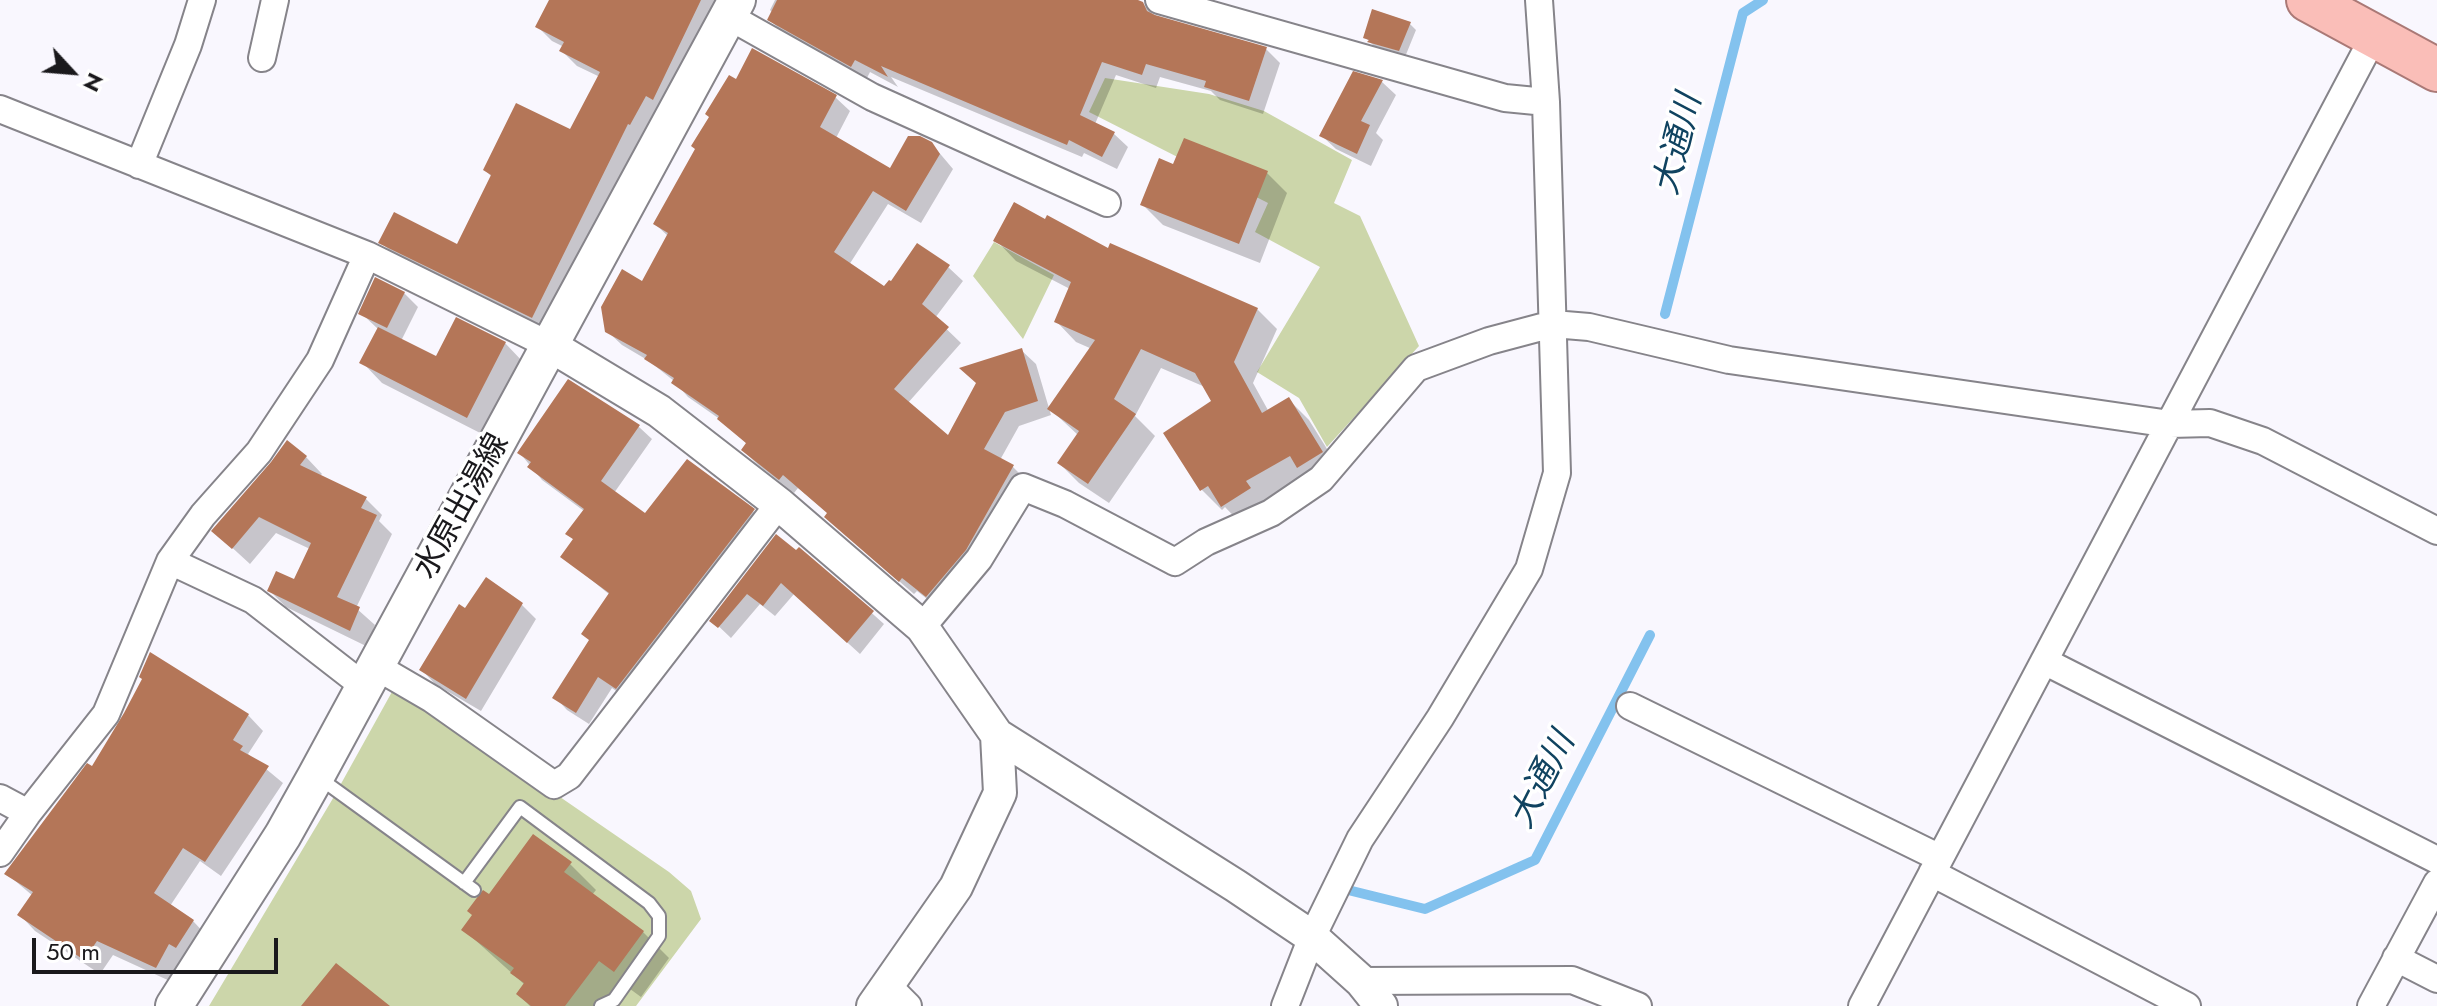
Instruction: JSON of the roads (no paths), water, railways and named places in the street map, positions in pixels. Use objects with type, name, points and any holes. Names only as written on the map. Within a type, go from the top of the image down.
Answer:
[{"type":"highway","points":[[2308,0],[2437,70]]},
{"type":"main road","name":"水原出湯線","points":[[174,1006],[283,835],[316,776],[732,8]]},
{"type":"street","points":[[139,165],[188,45],[202,0]]},
{"type":"street","points":[[262,58],[275,0]]},
{"type":"street","points":[[1159,0],[1505,98],[1546,102]]},
{"type":"street","points":[[1285,1006],[1312,937],[1360,839],[1440,718],[1529,569],[1557,473],[1546,102],[1539,0]]},
{"type":"street","points":[[732,8],[872,97],[1107,203]]},
{"type":"street","points":[[1862,1006],[2374,36]]},
{"type":"street","points":[[0,109],[367,255],[551,346],[659,411],[779,504],[922,627],[997,735],[1312,937],[1361,981],[1381,1006]]},
{"type":"street","points":[[0,853],[106,714],[170,561],[203,515],[259,452],[320,360],[367,255]]},
{"type":"street","points":[[922,627],[979,559],[1023,487],[1065,504],[1175,562],[1206,542],[1271,513],[1321,479],[1416,368],[1489,341],[1553,324],[1589,327],[1729,360],[2170,424],[2210,423],[2263,441],[2437,531]]},
{"type":"street","points":[[170,561],[253,600],[371,677],[432,699],[554,785],[569,776],[779,504]]},
{"type":"street","points":[[2044,661],[2437,860]]},
{"type":"street","points":[[1630,706],[1936,866],[2187,1006]]},
{"type":"street","points":[[890,999],[956,887],[1000,793],[997,735]]},
{"type":"street","points":[[0,798],[28,813]]},
{"type":"street","points":[[2371,1006],[2437,883]]},
{"type":"street","points":[[2396,958],[2437,979]]},
{"type":"street","points":[[1361,981],[1572,980],[1638,1006]]},
{"type":"lane","points":[[316,776],[469,886],[520,807],[649,903],[659,916],[659,936],[614,1000],[601,1006]]},
{"type":"waterway","name":"大通川","points":[[1665,314],[1743,13],[1763,0]]},
{"type":"waterway","name":"大通川","points":[[1348,890],[1425,909],[1535,860],[1650,635]]}]
